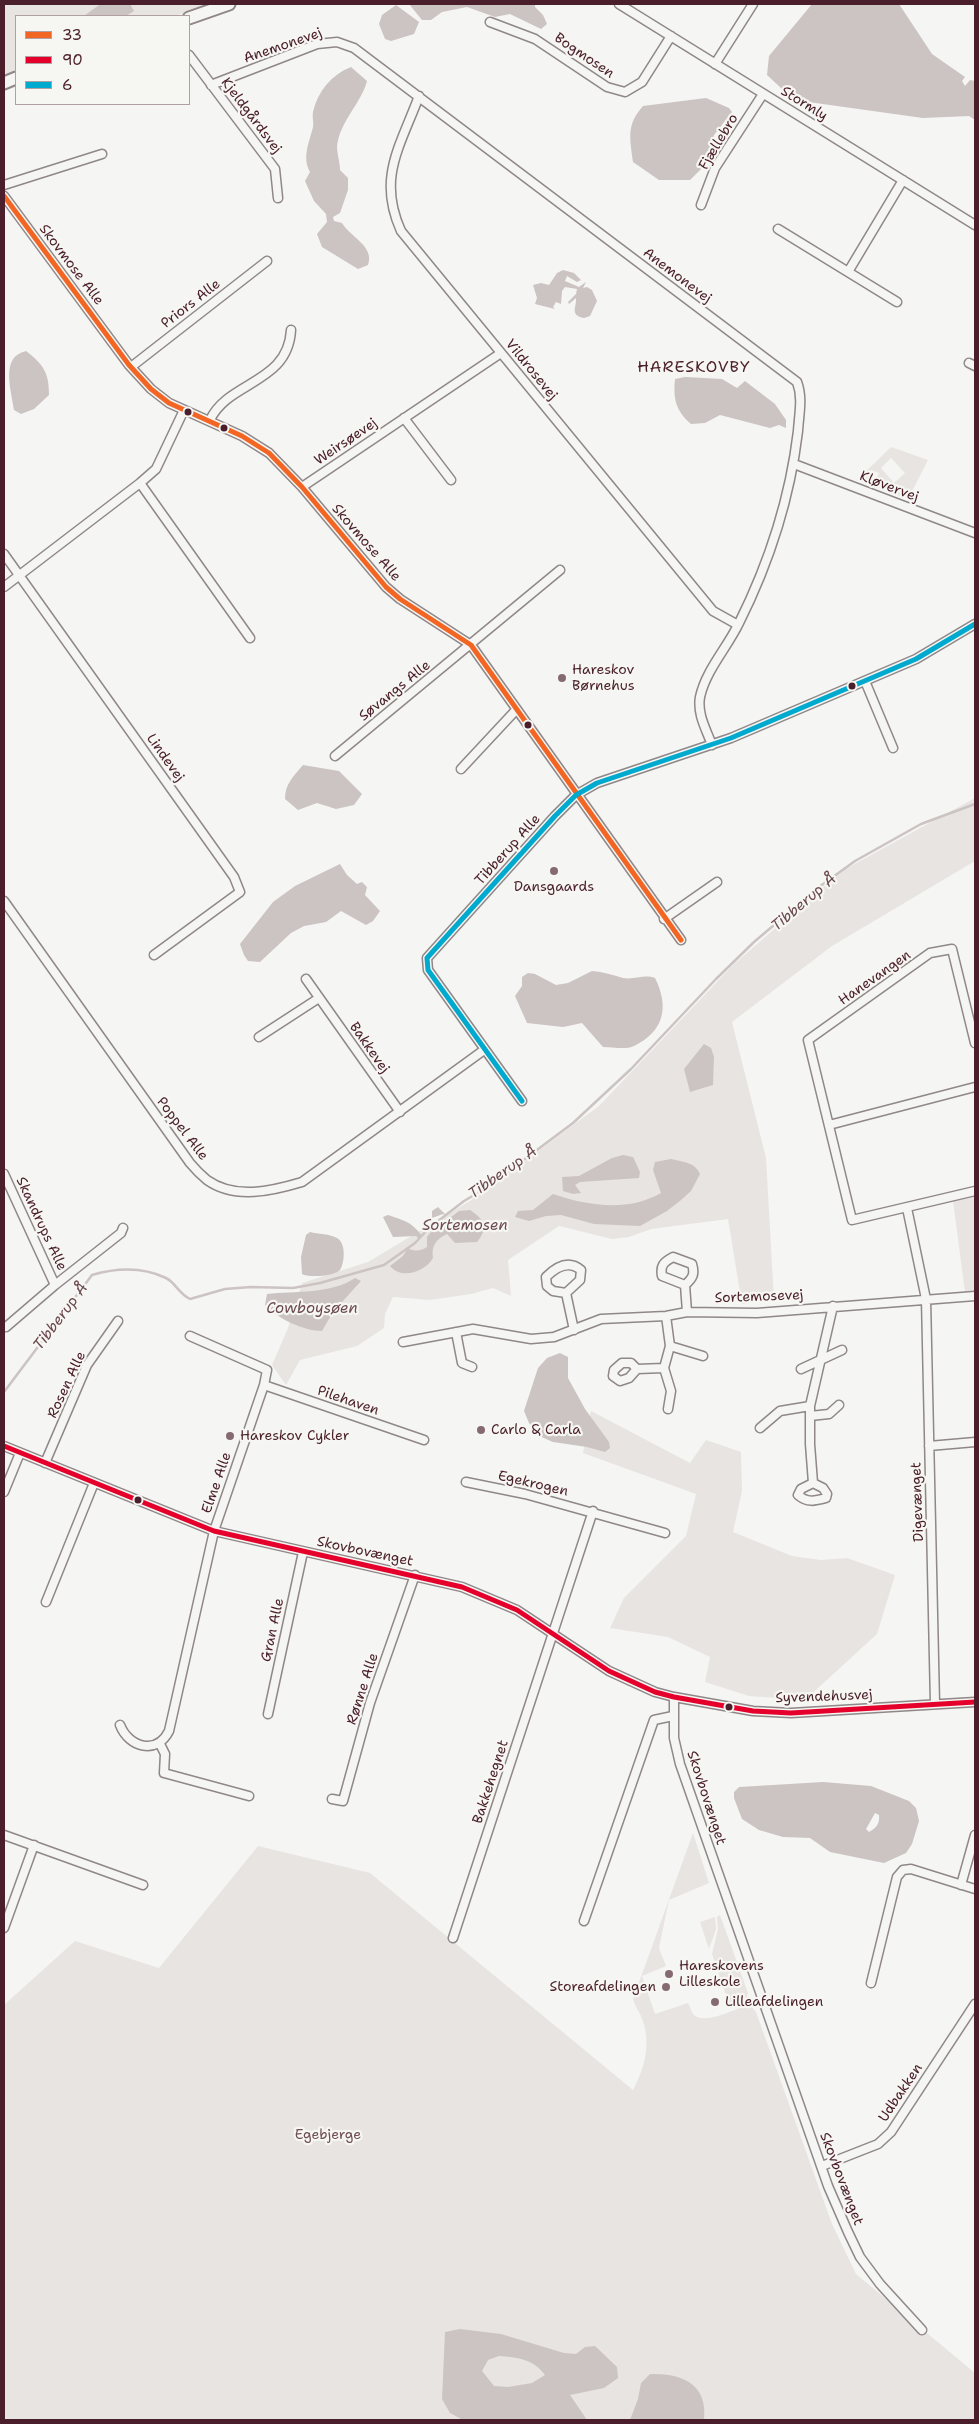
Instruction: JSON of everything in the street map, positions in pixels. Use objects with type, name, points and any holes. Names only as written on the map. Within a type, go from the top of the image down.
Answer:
[{"type":"street","points":[[190,18],[229,4]]},
{"type":"street","name":"Stormly","points":[[619,4],[975,225]]},
{"type":"street","points":[[715,64],[753,4]]},
{"type":"street","name":"Bogmosen","points":[[490,22],[535,39],[606,86],[625,92],[642,82],[671,36]]},
{"type":"street","name":"Anemonevej","points":[[211,85],[318,44],[337,42],[354,48],[797,382],[802,394],[794,464],[773,541],[758,582],[738,625],[706,680],[700,698],[699,712],[712,745]]},
{"type":"street","name":"Kjeldgårdsvej","points":[[190,56],[275,168],[278,198]]},
{"type":"street","name":"Fjællebro","points":[[701,205],[715,168],[763,94]]},
{"type":"street","name":"Vildrosevej","points":[[419,96],[391,170],[389,184],[393,213],[401,231],[713,611],[738,625]]},
{"type":"street","points":[[4,185],[102,154]]},
{"type":"street","points":[[848,272],[903,180]]},
{"type":"street","name":"Skovmose Alle","points":[[4,196],[131,367],[151,389],[169,403],[210,420],[242,436],[269,453],[302,487],[386,588],[400,599],[458,634],[471,645],[664,919],[681,940]]},
{"type":"street","points":[[778,229],[897,302]]},
{"type":"street","name":"Priors Alle","points":[[131,367],[267,262]]},
{"type":"street","points":[[210,420],[218,406],[274,369],[287,351],[292,330]]},
{"type":"street","name":"Weirsøevej","points":[[302,487],[501,353]]},
{"type":"street","points":[[4,587],[156,469],[184,410]]},
{"type":"street","points":[[404,418],[451,480]]},
{"type":"street","name":"Kløvervej","points":[[794,464],[975,534]]},
{"type":"street","points":[[140,483],[250,638]]},
{"type":"street","name":"Lindevej","points":[[4,554],[234,877],[240,892],[154,955]]},
{"type":"street","name":"Søvangs Alle","points":[[335,756],[560,570]]},
{"type":"street","name":"Tibberup Alle","points":[[522,1101],[428,970],[427,958],[576,795],[597,783],[712,745],[865,681],[938,648],[975,624]]},
{"type":"street","points":[[865,681],[893,748]]},
{"type":"street","points":[[461,769],[516,710]]},
{"type":"street","points":[[664,919],[717,882]]},
{"type":"street","name":"Poppel Alle","points":[[4,901],[190,1163],[208,1180],[231,1190],[269,1192],[302,1182],[484,1050]]},
{"type":"street","name":"Hanevangen","points":[[975,1043],[952,949],[930,954],[808,1040],[852,1220],[975,1191]]},
{"type":"street","name":"Bakkevej","points":[[306,979],[400,1112]]},
{"type":"street","points":[[258,1037],[319,998]]},
{"type":"street","points":[[829,1125],[975,1087]]},
{"type":"street","name":"Skandrups Alle","points":[[4,1174],[55,1285]]},
{"type":"street","points":[[907,1208],[926,1299]]},
{"type":"street","name":"Skandrups Alle","points":[[6,1327],[55,1285],[121,1233],[123,1228]]},
{"type":"street","points":[[685,1285],[662,1276],[661,1269],[664,1262],[673,1257],[692,1264],[695,1272],[685,1285],[687,1312]]},
{"type":"street","points":[[566,1264],[575,1265],[581,1270],[580,1280],[566,1293],[553,1291],[547,1286],[546,1276],[554,1269],[566,1264]]},
{"type":"street","points":[[566,1293],[574,1330]]},
{"type":"street","name":"Sortemosevej","points":[[403,1342],[473,1328],[531,1339],[554,1337],[601,1319],[666,1316],[687,1312],[757,1313],[975,1296]]},
{"type":"street","name":"Digevænget","points":[[926,1299],[935,1704]]},
{"type":"street","points":[[813,1483],[810,1406],[833,1306]]},
{"type":"street","points":[[666,1316],[670,1346],[664,1368],[671,1391],[668,1409]]},
{"type":"street","name":"Rosen Alle","points":[[46,1463],[86,1365],[118,1321]]},
{"type":"street","points":[[456,1332],[462,1363],[472,1366]]},
{"type":"street","points":[[190,1336],[267,1370],[264,1385]]},
{"type":"street","points":[[670,1346],[703,1356]]},
{"type":"street","points":[[801,1369],[842,1350]]},
{"type":"street","points":[[637,1369],[664,1368]]},
{"type":"street","name":"Pilehaven","points":[[264,1385],[424,1440]]},
{"type":"street","name":"Elme Alle","points":[[160,1744],[169,1732],[214,1531],[264,1385]]},
{"type":"street","points":[[810,1416],[829,1414],[839,1405]]},
{"type":"street","points":[[760,1428],[780,1411],[810,1406]]},
{"type":"street","points":[[929,1446],[975,1442]]},
{"type":"street","name":"Skovbovænget","points":[[4,1446],[214,1531],[415,1575],[462,1587],[492,1598],[517,1610],[609,1671],[648,1689],[674,1697],[674,1738],[680,1764],[822,2166],[860,2257],[880,2284],[922,2330]]},
{"type":"street","points":[[4,1492],[20,1453]]},
{"type":"street","name":"Egekrogen","points":[[466,1482],[594,1511],[665,1533]]},
{"type":"street","points":[[46,1602],[94,1484]]},
{"type":"street","points":[[552,1634],[594,1511]]},
{"type":"street","name":"Gran Alle","points":[[268,1714],[303,1552]]},
{"type":"street","name":"Rønne Alle","points":[[332,1799],[343,1801],[370,1703],[415,1575]]},
{"type":"street","name":"Bakkehegnet","points":[[453,1938],[552,1634]]},
{"type":"street","name":"Syvendehusvej","points":[[674,1697],[753,1711],[790,1713],[975,1702]]},
{"type":"street","points":[[584,1921],[654,1720],[673,1716]]},
{"type":"street","points":[[120,1726],[138,1745],[153,1746],[160,1744],[165,1754],[164,1773],[249,1796]]},
{"type":"street","points":[[4,1835],[143,1885]]},
{"type":"street","points":[[961,1885],[975,1835]]},
{"type":"street","points":[[4,1928],[34,1845]]},
{"type":"street","points":[[871,1983],[897,1877],[903,1870],[911,1870],[975,1890]]},
{"type":"street","name":"Udbakken","points":[[822,2166],[878,2144],[891,2132],[975,2004]]},
{"type":"green space","points":[[4,4],[210,4],[178,15],[15,15],[15,72],[4,77]]},
{"type":"green space","points":[[891,447],[928,460],[908,499],[873,486],[879,473],[871,470],[866,484],[857,480]],"holes":[[[891,458],[905,473],[894,483],[881,468]]]},
{"type":"green space","points":[[975,798],[975,861],[832,946],[732,1022],[766,1158],[774,1300],[742,1304],[728,1219],[651,1229],[629,1237],[612,1239],[559,1226],[508,1260],[511,1296],[493,1288],[471,1294],[430,1300],[393,1297],[385,1314],[384,1328],[357,1346],[300,1360],[286,1385],[272,1365],[288,1328],[302,1283],[368,1262],[470,1201],[599,1106],[733,965],[840,872]]},
{"type":"green space","points":[[975,1197],[975,1291],[965,1292],[953,1201]]},
{"type":"green space","points":[[591,1411],[690,1463],[706,1440],[741,1452],[742,1491],[733,1532],[792,1556],[821,1560],[847,1558],[895,1575],[877,1634],[805,1700],[749,1696],[705,1682],[710,1657],[668,1637],[610,1628],[624,1598],[686,1536],[696,1494],[583,1453]]},
{"type":"green space","name":"Egebjerge","points":[[693,1833],[709,1883],[669,1900],[659,1948],[666,1966],[642,1976],[655,2014],[688,2003],[693,2014],[704,2018],[728,2013],[749,2004],[756,2012],[832,2224],[856,2274],[975,2373],[975,2420],[4,2420],[4,2005],[75,1941],[159,1968],[258,1846],[370,1873],[633,2090],[644,2063],[646,2035],[641,2016],[633,1999]]},
{"type":"green space","points":[[720,1915],[748,1993],[746,2000],[730,2007],[712,1954],[718,1929],[717,1917]]},
{"type":"green space","points":[[715,1917],[716,1929],[709,1949],[700,1922]]},
{"type":"water","points":[[130,4],[134,11],[128,15],[85,15],[99,5]]},
{"type":"water","points":[[409,4],[535,4],[535,7],[543,15],[547,24],[541,29],[510,14],[495,17],[467,7],[442,12],[431,20],[422,20]]},
{"type":"water","points":[[812,4],[899,4],[932,54],[965,77],[962,81],[965,86],[970,80],[975,81],[975,120],[969,116],[923,118],[794,100],[767,75],[769,56]]},
{"type":"water","points":[[396,5],[419,22],[414,34],[391,41],[385,39],[379,24],[382,15]]},
{"type":"water","points":[[351,67],[367,81],[339,138],[337,147],[340,170],[348,178],[348,190],[340,213],[333,217],[334,221],[342,223],[361,242],[368,252],[368,265],[358,269],[322,247],[317,234],[327,222],[326,214],[314,201],[305,181],[310,172],[306,155],[313,127],[315,104],[326,85],[337,74]]},
{"type":"water","points":[[706,98],[729,108],[732,112],[714,135],[705,165],[690,180],[659,180],[633,162],[630,132],[634,119],[643,106]]},
{"type":"water","points":[[563,270],[574,273],[581,280],[577,282],[567,276],[565,281],[579,287],[586,282],[583,288],[587,287],[592,290],[597,301],[590,316],[579,317],[575,313],[576,298],[569,304],[568,302],[576,294],[577,289],[565,287],[562,291],[561,304],[556,302],[553,307],[555,309],[535,304],[537,298],[533,285],[541,283],[549,285],[557,273]]},
{"type":"water","points":[[26,351],[44,370],[48,381],[49,395],[34,409],[21,414],[14,410],[9,375],[13,360],[18,354]]},
{"type":"water","points":[[685,377],[722,379],[737,388],[745,381],[775,404],[786,420],[786,428],[779,425],[770,428],[720,415],[705,423],[691,424],[682,414],[675,399],[675,379]]},
{"type":"water","points":[[303,765],[339,771],[362,794],[354,805],[336,809],[317,803],[298,810],[285,799],[285,794],[290,781]]},
{"type":"water","points":[[340,864],[347,875],[357,884],[362,882],[367,887],[365,895],[380,911],[373,921],[366,925],[341,911],[326,922],[304,926],[291,933],[260,962],[248,961],[240,944],[273,902],[295,886]]},
{"type":"water","points":[[592,971],[623,978],[655,978],[662,998],[663,1008],[658,1025],[644,1040],[627,1048],[603,1047],[582,1023],[563,1027],[527,1023],[515,996],[522,986],[522,977],[528,973],[535,974],[556,985],[568,983]]},
{"type":"water","points":[[704,1044],[711,1048],[714,1057],[713,1085],[690,1092],[684,1069]]},
{"type":"water","points":[[623,1155],[633,1157],[640,1172],[639,1178],[580,1182],[575,1185],[581,1193],[573,1194],[563,1191],[562,1177],[579,1176],[612,1158]]},
{"type":"water","points":[[671,1159],[692,1165],[700,1174],[691,1191],[681,1200],[667,1211],[640,1226],[594,1224],[561,1215],[546,1216],[529,1221],[515,1217],[518,1211],[533,1210],[553,1194],[580,1202],[608,1205],[622,1205],[648,1199],[661,1193],[653,1170],[655,1162]]},
{"type":"water","points":[[438,1207],[447,1216],[443,1214],[432,1218],[432,1211]]},
{"type":"water","name":"Sortemosen","points":[[470,1210],[482,1220],[484,1228],[477,1242],[455,1243],[447,1234],[435,1243],[433,1258],[419,1270],[413,1273],[400,1273],[390,1266],[403,1256],[408,1248],[418,1250],[427,1247],[427,1237],[430,1233],[459,1211]]},
{"type":"water","points":[[388,1215],[411,1225],[422,1236],[419,1239],[416,1236],[393,1237],[383,1217]]},
{"type":"water","points":[[310,1232],[331,1236],[340,1240],[344,1258],[340,1270],[333,1274],[322,1276],[302,1274],[301,1257],[306,1235]]},
{"type":"water","name":"Cowboysøen","points":[[355,1278],[361,1281],[333,1312],[322,1331],[307,1329],[291,1323],[276,1315],[265,1305],[267,1294],[312,1291],[335,1287]]},
{"type":"water","points":[[560,1353],[568,1357],[568,1378],[585,1409],[609,1442],[610,1448],[605,1452],[587,1447],[553,1442],[537,1435],[529,1423],[524,1411],[538,1368],[547,1358]]},
{"type":"water","points":[[823,1782],[871,1786],[909,1801],[916,1808],[919,1821],[912,1844],[906,1853],[884,1863],[830,1852],[810,1838],[783,1837],[759,1830],[742,1819],[734,1798],[734,1792],[739,1787]],"holes":[[[875,1813],[879,1815],[877,1825],[869,1832],[866,1829]]]},
{"type":"water","points":[[460,2329],[501,2334],[564,2353],[576,2354],[585,2347],[595,2346],[617,2367],[618,2378],[604,2388],[570,2395],[587,2420],[463,2420],[450,2413],[442,2399],[445,2332]],"holes":[[[499,2356],[518,2358],[530,2362],[536,2365],[545,2375],[532,2383],[508,2387],[494,2386],[482,2371],[488,2360]]]},
{"type":"water","points":[[650,2374],[672,2376],[690,2383],[702,2397],[704,2420],[630,2420],[638,2399],[641,2383]]},
{"type":"waterway","name":"Tibberup Å","points":[[4,1392],[92,1275],[120,1270],[139,1270],[157,1274],[169,1280],[190,1299],[225,1289],[251,1287],[293,1288],[320,1283],[384,1265],[415,1243],[429,1228],[464,1201],[486,1188],[573,1123],[631,1069],[716,979],[754,942],[819,887],[855,861],[921,824],[975,804]]},
{"type":"transit line","name":"33","points":[[4,196],[129,365],[151,389],[169,403],[242,436],[269,453],[302,487],[386,587],[400,599],[471,645],[681,940]]},
{"type":"transit line","name":"6","points":[[522,1101],[428,970],[427,958],[555,816],[576,795],[597,783],[731,738],[916,659],[975,624]]},
{"type":"transit line","name":"90","points":[[4,1446],[214,1531],[462,1587],[517,1610],[609,1671],[655,1692],[753,1711],[791,1713],[975,1702]]},
{"type":"place","name":"Hareskov Børnehus","points":[[562,678]]},
{"type":"place","name":"Dansgaards","points":[[554,871]]},
{"type":"place","name":"Carlo & Carla","points":[[481,1430]]},
{"type":"place","name":"Hareskov Cykler","points":[[230,1436]]},
{"type":"place","name":"Hareskovens Lilleskole","points":[[669,1974]]},
{"type":"place","name":"Storeafdelingen","points":[[666,1987]]},
{"type":"place","name":"Lilleafdelingen","points":[[715,2002]]},
{"type":"district","name":"HARESKOVBY","points":[[694,368]]}]
